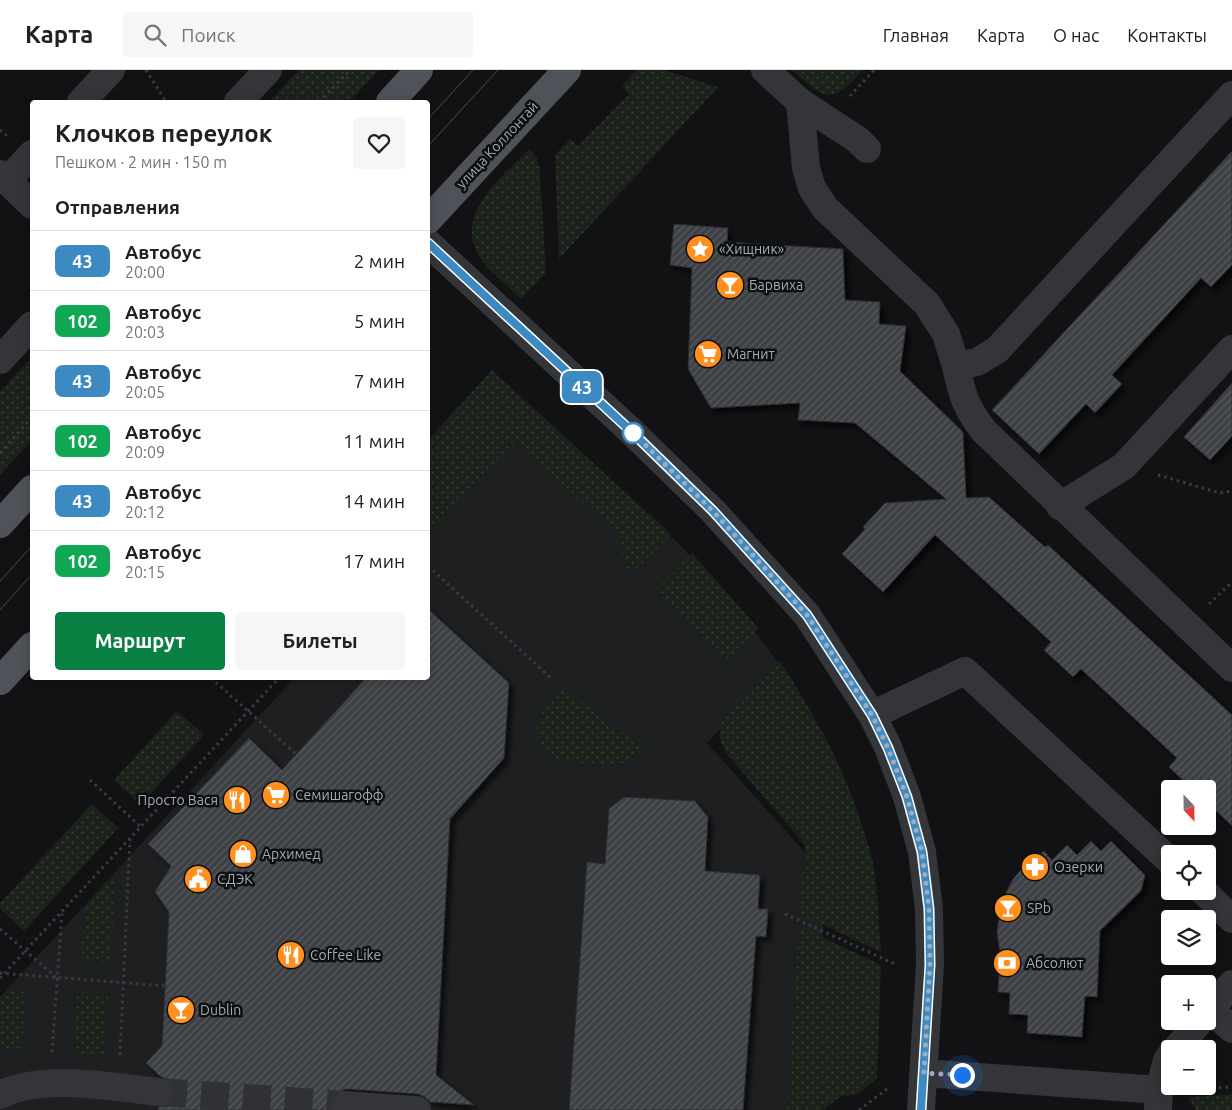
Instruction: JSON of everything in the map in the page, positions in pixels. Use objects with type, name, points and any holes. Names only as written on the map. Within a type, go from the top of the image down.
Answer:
[{"type":"main road","points":[[392,100],[419,70]]},
{"type":"main road","name":"улица Коллонтай","points":[[430,218],[567,70]]},
{"type":"main road","points":[[0,524],[30,491]]},
{"type":"main road","points":[[0,681],[30,648]]},
{"type":"street","points":[[83,100],[111,70]]},
{"type":"street","points":[[240,100],[268,70]]},
{"type":"street","points":[[765,70],[800,102],[858,140],[868,149]]},
{"type":"street","points":[[956,366],[977,362],[997,350],[1232,95]]},
{"type":"street","points":[[800,102],[806,168],[812,188],[825,208],[927,304],[946,334],[956,366],[962,395],[970,414],[984,432],[1060,506],[1232,668]]},
{"type":"street","points":[[30,156],[4,178],[30,203]]},
{"type":"street","points":[[430,245],[632,432],[713,511],[807,615],[872,715],[888,748],[907,797],[922,852],[929,909],[930,965],[921,1110]]},
{"type":"street","points":[[0,360],[30,327]]},
{"type":"street","points":[[1060,506],[1124,466],[1232,349]]},
{"type":"street","points":[[872,715],[965,671],[1161,853]]},
{"type":"street","points":[[1212,900],[1232,919]]},
{"type":"street","points":[[1216,1002],[1232,984]]},
{"type":"street","points":[[1216,1020],[1232,1029]]},
{"type":"street","points":[[1184,1040],[1192,1030]]},
{"type":"street","points":[[924,1073],[1159,1100]]},
{"type":"street","points":[[0,1094],[12,1089],[50,1082],[159,1092]]},
{"type":"street","points":[[354,1107],[417,1110]]},
{"type":"path","points":[[146,70],[165,100]]},
{"type":"path","points":[[321,100],[350,70]]},
{"type":"path","points":[[0,453],[30,419]]},
{"type":"path","points":[[1124,466],[1220,493],[1232,491]]},
{"type":"path","points":[[430,568],[552,679]]},
{"type":"path","points":[[213,680],[296,754]]},
{"type":"path","points":[[0,978],[277,680]]},
{"type":"path","points":[[90,780],[141,827]]},
{"type":"path","points":[[126,1088],[120,1065],[130,839]]},
{"type":"path","points":[[50,1082],[62,912]]},
{"type":"path","points":[[785,914],[895,964]]},
{"type":"path","points":[[0,929],[57,978]]},
{"type":"path","points":[[0,973],[165,986]]},
{"type":"path","points":[[1159,1100],[1232,1087]]},
{"type":"path","points":[[859,1110],[887,1089]]},
{"type":"shaded area","points":[[299,70],[379,70],[351,100],[271,100]]},
{"type":"shaded area","points":[[636,70],[663,70],[718,87],[559,259],[555,155],[570,139],[578,146],[629,94],[622,86]]},
{"type":"shaded area","points":[[792,70],[863,70],[843,89],[835,94],[828,95],[813,88]]},
{"type":"shaded area","points":[[529,149],[537,158],[540,171],[546,273],[521,299],[487,267],[476,250],[472,233],[474,217],[481,202],[491,188]]},
{"type":"shaded area","points":[[30,359],[30,442],[0,475],[0,391]]},
{"type":"shaded area","points":[[492,370],[671,534],[635,571],[628,570],[618,534],[514,441],[430,534],[430,438]]},
{"type":"shaded area","points":[[536,414],[676,541],[728,594],[781,667],[707,743],[826,876],[812,1110],[0,1110],[0,997],[292,680],[430,680],[430,530]]},
{"type":"shaded area","points":[[692,553],[758,628],[729,663],[655,591]]},
{"type":"shaded area","points":[[780,661],[828,743],[848,786],[864,831],[873,864],[881,952],[800,914],[805,845],[726,753],[722,744],[720,728],[723,719]]},
{"type":"shaded area","points":[[564,689],[646,750],[631,760],[617,764],[567,762],[553,757],[542,746],[537,731],[538,724],[545,708]]},
{"type":"shaded area","points":[[177,711],[204,735],[140,805],[114,780]]},
{"type":"shaded area","points":[[92,804],[118,828],[24,931],[0,908],[0,903]]},
{"type":"shaded area","points":[[116,873],[110,963],[81,961],[85,908]]},
{"type":"shaded area","points":[[799,926],[881,965],[877,1079],[856,1095],[841,1096],[823,1110],[787,1110]]},
{"type":"shaded area","points":[[10,989],[25,990],[22,1049],[0,1048],[0,1000]]},
{"type":"shaded area","points":[[77,993],[108,995],[105,1054],[74,1053]]},
{"type":"shaded area","points":[[1232,1094],[1232,1110],[1196,1110],[1188,1097]]},
{"type":"building","points":[[1232,151],[1232,265],[1211,287],[1201,278],[1112,375],[1122,384],[1095,413],[1086,404],[1039,454],[992,410]]},
{"type":"building","points":[[674,224],[728,228],[727,242],[843,249],[845,300],[880,302],[879,324],[906,326],[900,371],[963,432],[966,498],[989,497],[1045,547],[1048,545],[1232,715],[1232,826],[1216,811],[1216,780],[1183,780],[1169,767],[1177,758],[1081,669],[1073,677],[1044,650],[1051,642],[935,535],[883,592],[842,554],[885,503],[946,499],[855,423],[798,420],[800,403],[711,408],[688,369],[692,268],[670,265]]},
{"type":"building","points":[[1232,383],[1232,436],[1210,460],[1184,437]]},
{"type":"building","points":[[430,611],[509,683],[504,758],[450,819],[436,1075],[474,1105],[430,1102],[418,1094],[347,1089],[333,1096],[332,1110],[158,1110],[158,1107],[166,1106],[171,1102],[175,1093],[173,1085],[169,1080],[160,1076],[146,1063],[162,1046],[169,912],[155,892],[171,866],[148,844],[249,738],[282,770],[364,680],[430,680]]},
{"type":"building","points":[[624,797],[695,801],[708,817],[705,871],[760,875],[758,909],[768,909],[766,937],[756,936],[743,1110],[569,1110],[587,862],[605,864],[609,809]]},
{"type":"building","points":[[1091,841],[1101,851],[1111,841],[1145,875],[1141,891],[1100,931],[1097,997],[1085,996],[1082,1037],[1027,1033],[1028,1015],[1009,1014],[1010,993],[998,992],[1000,954],[997,932],[1001,903],[1013,879],[1027,863],[1044,851],[1052,860],[1067,845],[1077,855]]},
{"type":"tunnel","points":[[159,1092],[346,1105]]},
{"type":"tram line","points":[[430,117],[473,70]]},
{"type":"tram line","points":[[430,144],[498,70]]},
{"type":"tram line","points":[[0,581],[30,548]]},
{"type":"tram line","points":[[0,610],[30,576]]},
{"type":"bus line","name":"43","points":[[430,245],[632,432],[713,511],[807,615],[872,715],[888,748],[907,797],[922,852],[929,909],[930,965],[921,1110]]},
{"type":"place","name":"«Хищник»","points":[[700,249]]},
{"type":"place","name":"Барвиха","points":[[730,285]]},
{"type":"place","name":"Магнит","points":[[708,354]]},
{"type":"place","name":"Семишагофф","points":[[276,795]]},
{"type":"place","name":"Просто Вася","points":[[237,800]]},
{"type":"place","name":"Архимед","points":[[243,854]]},
{"type":"place","name":"Озерки","points":[[1035,867]]},
{"type":"place","name":"СДЭК","points":[[198,879]]},
{"type":"place","name":"SPb","points":[[1008,908]]},
{"type":"place","name":"Coffee Like","points":[[291,955]]},
{"type":"place","name":"Абсолют","points":[[1007,963]]},
{"type":"place","name":"Dublin","points":[[181,1010]]},
{"type":"route","points":[[633,433],[713,511],[807,615],[872,715],[888,748],[907,797],[922,852],[929,909],[930,965],[924,1073],[962,1075]]}]
